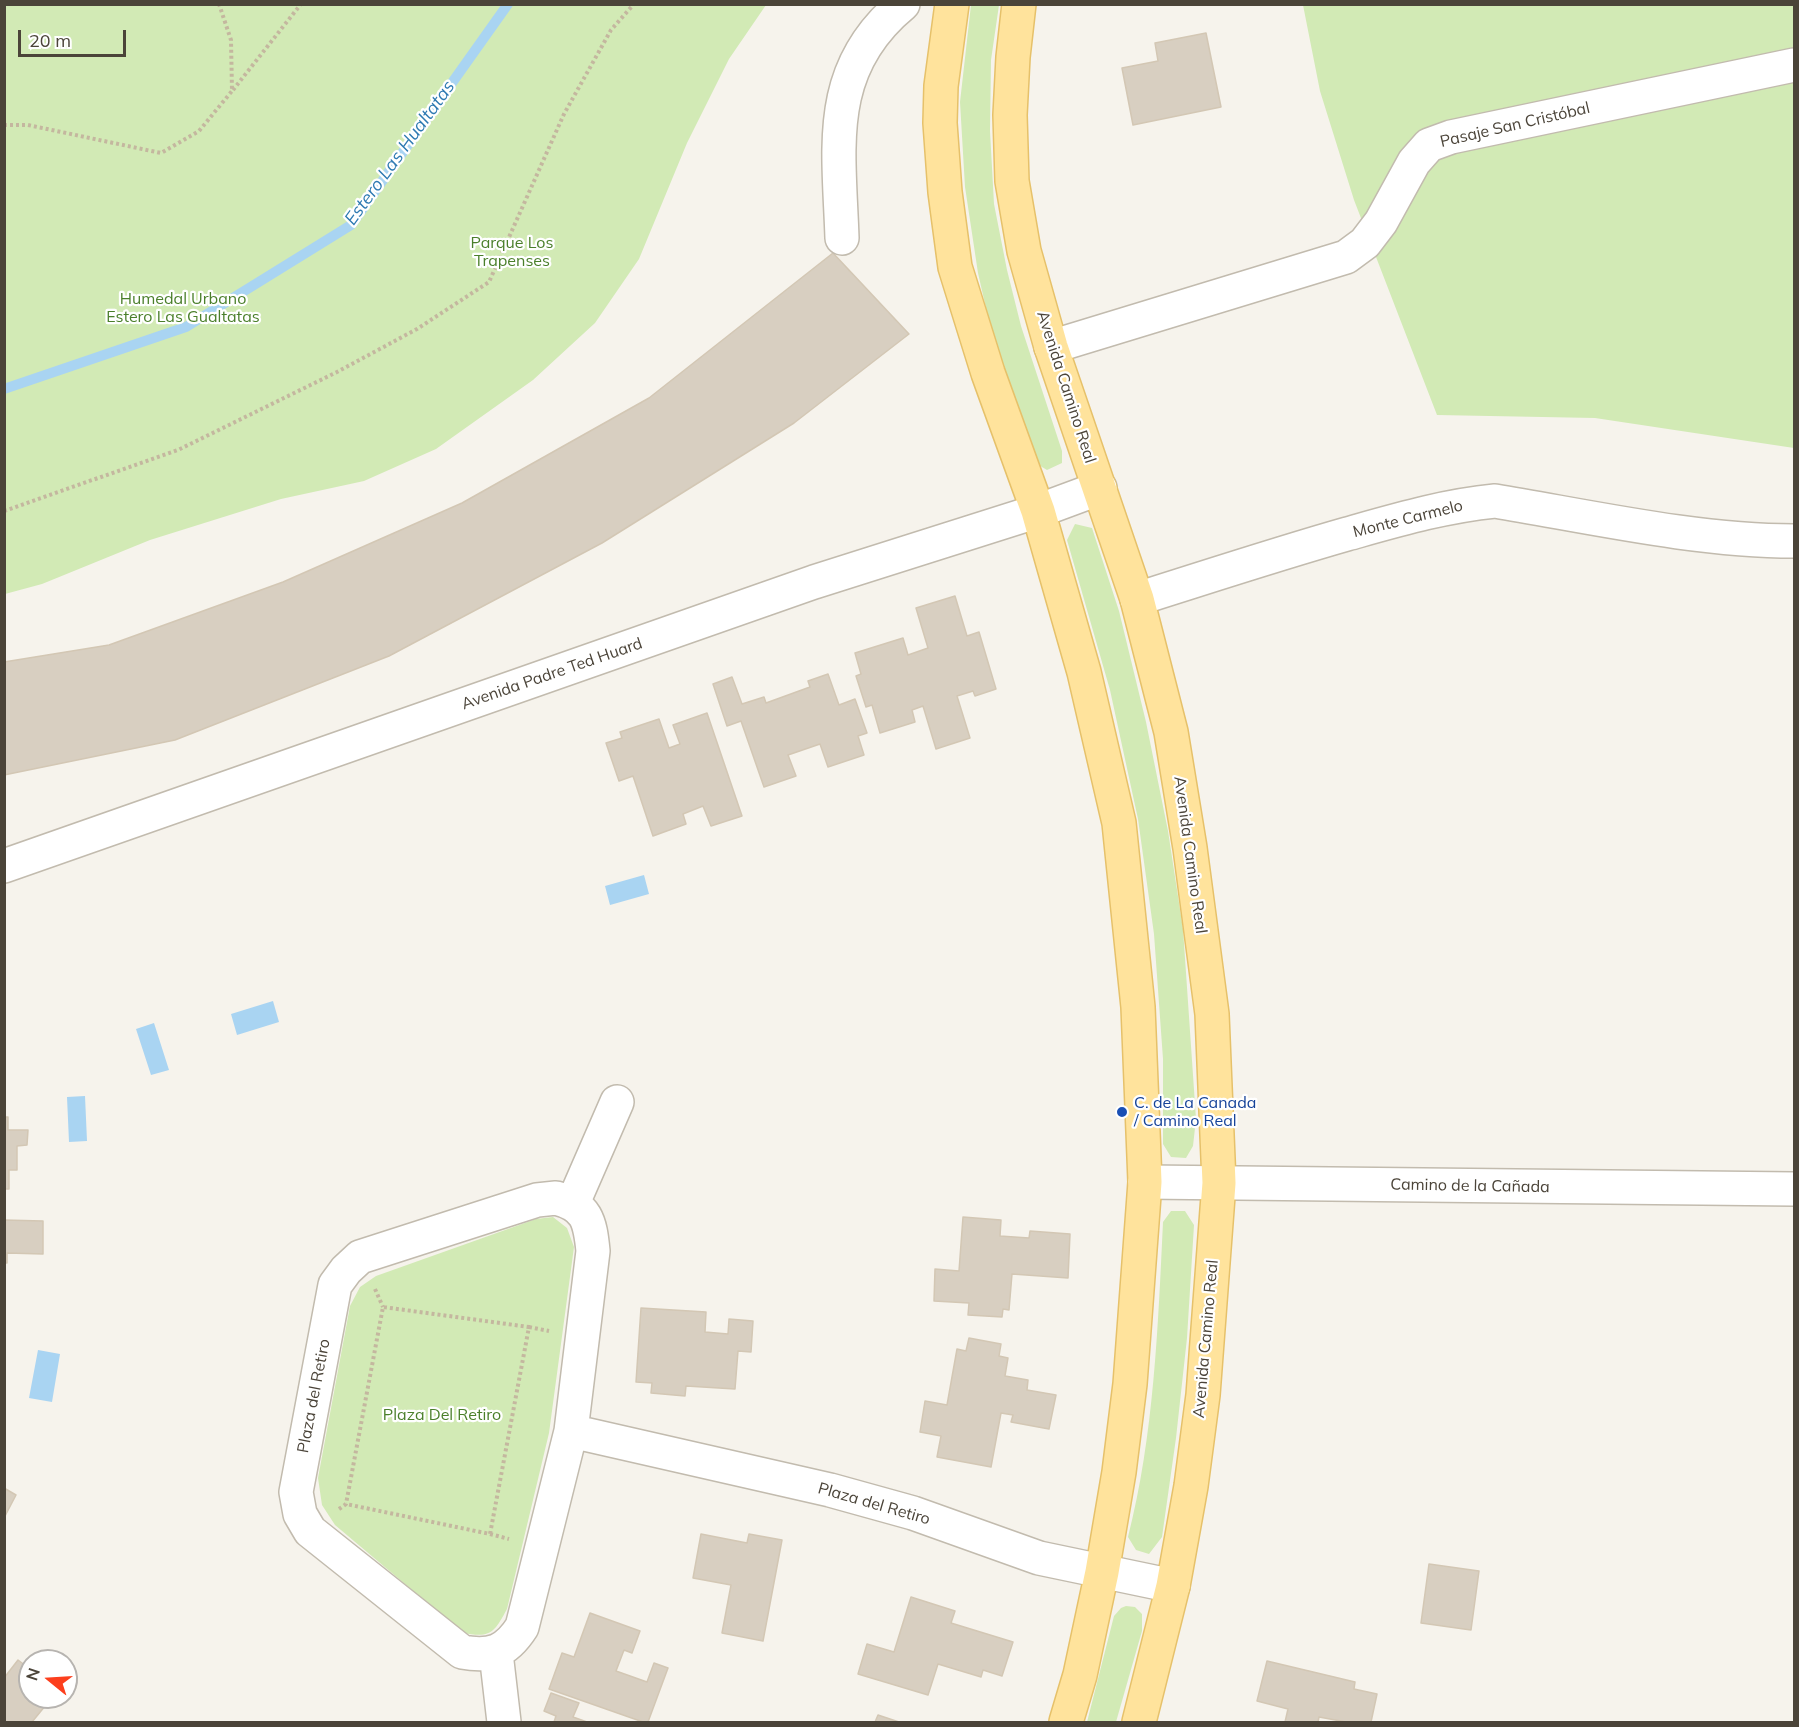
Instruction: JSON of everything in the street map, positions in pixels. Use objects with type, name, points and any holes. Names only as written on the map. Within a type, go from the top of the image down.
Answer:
[{"type":"main road","points":[[952,4],[941,86],[940,123],[945,192],[955,267],[988,373],[1038,511],[1084,672],[1119,824],[1138,1007],[1145,1182],[1130,1384],[1119,1472],[1102,1572],[1080,1675],[1066,1722]]},
{"type":"main road","name":"Avenida Camino Real","points":[[1019,4],[1010,115],[1012,181],[1024,251],[1051,347],[1137,599],[1171,732],[1191,848],[1212,1014],[1219,1183],[1203,1395],[1191,1486],[1173,1586],[1139,1722]]},
{"type":"street","points":[[842,237],[838,125],[843,99],[851,74],[862,53],[879,29],[903,4]]},
{"type":"street","name":"Pasaje San Cristóbal","points":[[1051,347],[1346,256],[1365,243],[1381,222],[1414,162],[1429,145],[1451,137],[1794,65]]},
{"type":"street","name":"Avenida Padre Ted Huard","points":[[4,866],[814,582],[1038,511],[1100,488]]},
{"type":"street","name":"Monte Carmelo","points":[[1137,599],[1283,552],[1428,510],[1495,501],[1708,535],[1794,541]]},
{"type":"street","points":[[504,1722],[496,1653],[514,1640],[522,1627],[572,1431],[592,1251],[591,1229],[584,1215],[573,1203],[617,1102]]},
{"type":"street","name":"Camino de la Cañada","points":[[1145,1182],[1794,1189]]},
{"type":"street","name":"Plaza del Retiro","points":[[496,1653],[462,1652],[310,1531],[300,1514],[296,1492],[335,1285],[346,1270],[360,1257],[537,1200],[556,1198],[573,1203]]},
{"type":"street","name":"Plaza del Retiro","points":[[572,1431],[830,1490],[913,1513],[1039,1558],[1173,1586]]},
{"type":"path","points":[[219,4],[231,40],[232,91]]},
{"type":"path","points":[[4,125],[28,125],[161,153],[199,131],[301,4]]},
{"type":"path","points":[[4,511],[178,450],[337,372],[407,334],[489,282],[564,114],[611,30],[634,4]]},
{"type":"path","points":[[383,1307],[529,1328],[490,1534],[346,1504],[383,1307]]},
{"type":"green space","points":[[4,5],[766,5],[729,59],[687,143],[639,259],[595,323],[533,380],[436,449],[364,481],[281,499],[150,540],[42,584],[5,594]]},
{"type":"green space","points":[[971,5],[999,5],[991,60],[990,131],[994,204],[1021,326],[1062,451],[1062,463],[1047,470],[1037,464],[991,330],[978,273],[965,187],[960,102]]},
{"type":"green space","points":[[1303,5],[1794,5],[1794,448],[1595,418],[1437,415],[1354,200],[1320,91]]},
{"type":"green space","points":[[1075,524],[1092,528],[1119,611],[1146,722],[1168,831],[1183,929],[1196,1119],[1193,1146],[1186,1158],[1171,1157],[1163,1144],[1163,1059],[1154,934],[1138,819],[1110,690],[1067,540]]},
{"type":"green space","points":[[1171,1211],[1185,1211],[1194,1225],[1187,1338],[1162,1537],[1149,1554],[1136,1550],[1128,1537],[1137,1499],[1149,1421],[1157,1341],[1163,1222]]},
{"type":"green space","name":"Plaza Del Retiro","points":[[553,1217],[567,1228],[574,1247],[549,1433],[507,1609],[499,1624],[491,1632],[480,1635],[463,1633],[335,1525],[322,1505],[318,1478],[350,1306],[360,1287],[376,1276],[536,1219]]},
{"type":"green space","points":[[1126,1606],[1135,1607],[1142,1614],[1142,1631],[1116,1722],[1087,1722],[1114,1616]]},
{"type":"water","points":[[644,875],[649,894],[610,905],[605,886]]},
{"type":"water","points":[[273,1001],[279,1022],[237,1035],[231,1014]]},
{"type":"water","points":[[154,1023],[169,1070],[151,1075],[136,1029]]},
{"type":"water","points":[[85,1096],[87,1141],[69,1142],[67,1097]]},
{"type":"water","points":[[38,1350],[60,1354],[52,1402],[29,1398]]},
{"type":"building","points":[[1206,33],[1221,107],[1133,125],[1122,68],[1158,61],[1155,43]]},
{"type":"building","points":[[833,253],[909,334],[794,423],[602,543],[389,656],[175,740],[4,775],[4,662],[109,645],[283,582],[462,503],[649,398]]},
{"type":"building","points":[[955,596],[967,636],[979,632],[996,689],[975,696],[973,691],[957,696],[970,738],[936,749],[923,706],[912,710],[915,722],[880,733],[872,705],[866,707],[856,676],[861,674],[855,653],[903,638],[908,655],[928,648],[916,608]]},
{"type":"building","points":[[828,674],[839,705],[855,699],[867,733],[858,736],[864,755],[828,767],[820,744],[788,755],[796,776],[764,787],[741,721],[727,726],[713,684],[732,677],[742,704],[764,697],[766,703],[810,687],[808,681]]},
{"type":"building","points":[[707,713],[742,816],[711,826],[703,806],[683,814],[686,824],[653,836],[633,776],[619,781],[606,743],[622,738],[620,732],[659,719],[669,748],[680,744],[673,725]]},
{"type":"building","points":[[4,1117],[8,1117],[8,1130],[28,1130],[27,1145],[17,1146],[17,1170],[9,1170],[9,1189],[4,1189]]},
{"type":"building","points":[[963,1217],[1001,1220],[1000,1236],[1029,1238],[1030,1231],[1070,1234],[1068,1278],[1012,1274],[1009,1310],[1003,1309],[1002,1317],[968,1315],[969,1303],[934,1301],[935,1269],[959,1271]]},
{"type":"building","points":[[4,1220],[43,1221],[43,1254],[7,1253],[7,1263],[4,1263]]},
{"type":"building","points":[[641,1308],[706,1312],[705,1332],[728,1334],[729,1319],[753,1321],[751,1352],[738,1351],[735,1389],[686,1386],[685,1396],[651,1393],[652,1383],[636,1382]]},
{"type":"building","points":[[969,1338],[1001,1344],[999,1356],[1008,1358],[1005,1376],[1028,1380],[1027,1390],[1056,1395],[1049,1429],[1011,1422],[1013,1415],[1001,1413],[991,1467],[937,1457],[941,1436],[920,1432],[925,1401],[947,1405],[957,1349],[966,1351]]},
{"type":"building","points":[[4,1488],[16,1495],[4,1518]]},
{"type":"building","points":[[701,1534],[747,1543],[749,1534],[782,1540],[763,1641],[722,1633],[731,1585],[693,1578]]},
{"type":"building","points":[[1429,1564],[1479,1571],[1471,1630],[1421,1623]]},
{"type":"building","points":[[911,1597],[955,1611],[951,1623],[1013,1642],[1002,1676],[983,1670],[981,1677],[938,1664],[928,1695],[858,1674],[867,1644],[894,1652]]},
{"type":"building","points":[[590,1613],[640,1631],[632,1653],[624,1650],[616,1671],[647,1682],[654,1663],[668,1668],[648,1722],[549,1689],[562,1653],[574,1657]]},
{"type":"building","points":[[18,1660],[18,1709],[43,1709],[32,1722],[4,1722],[4,1678]]},
{"type":"building","points":[[1267,1661],[1355,1682],[1354,1689],[1377,1694],[1371,1722],[1346,1722],[1319,1717],[1318,1722],[1285,1722],[1288,1709],[1257,1701]]},
{"type":"building","points":[[551,1693],[579,1703],[573,1717],[587,1722],[554,1722],[556,1716],[544,1711]]},
{"type":"building","points":[[878,1715],[899,1722],[875,1722]]},
{"type":"waterway","name":"Estero Las Hualtatas","points":[[4,389],[186,327],[351,225],[508,4]]},
{"type":"place","name":"C. de La Canada / Camino Real","points":[[1122,1112]]},
{"type":"park label","name":"Parque Los Trapenses","points":[[512,252]]},
{"type":"park label","name":"Humedal Urbano Estero Las Gualtatas","points":[[183,308]]}]
